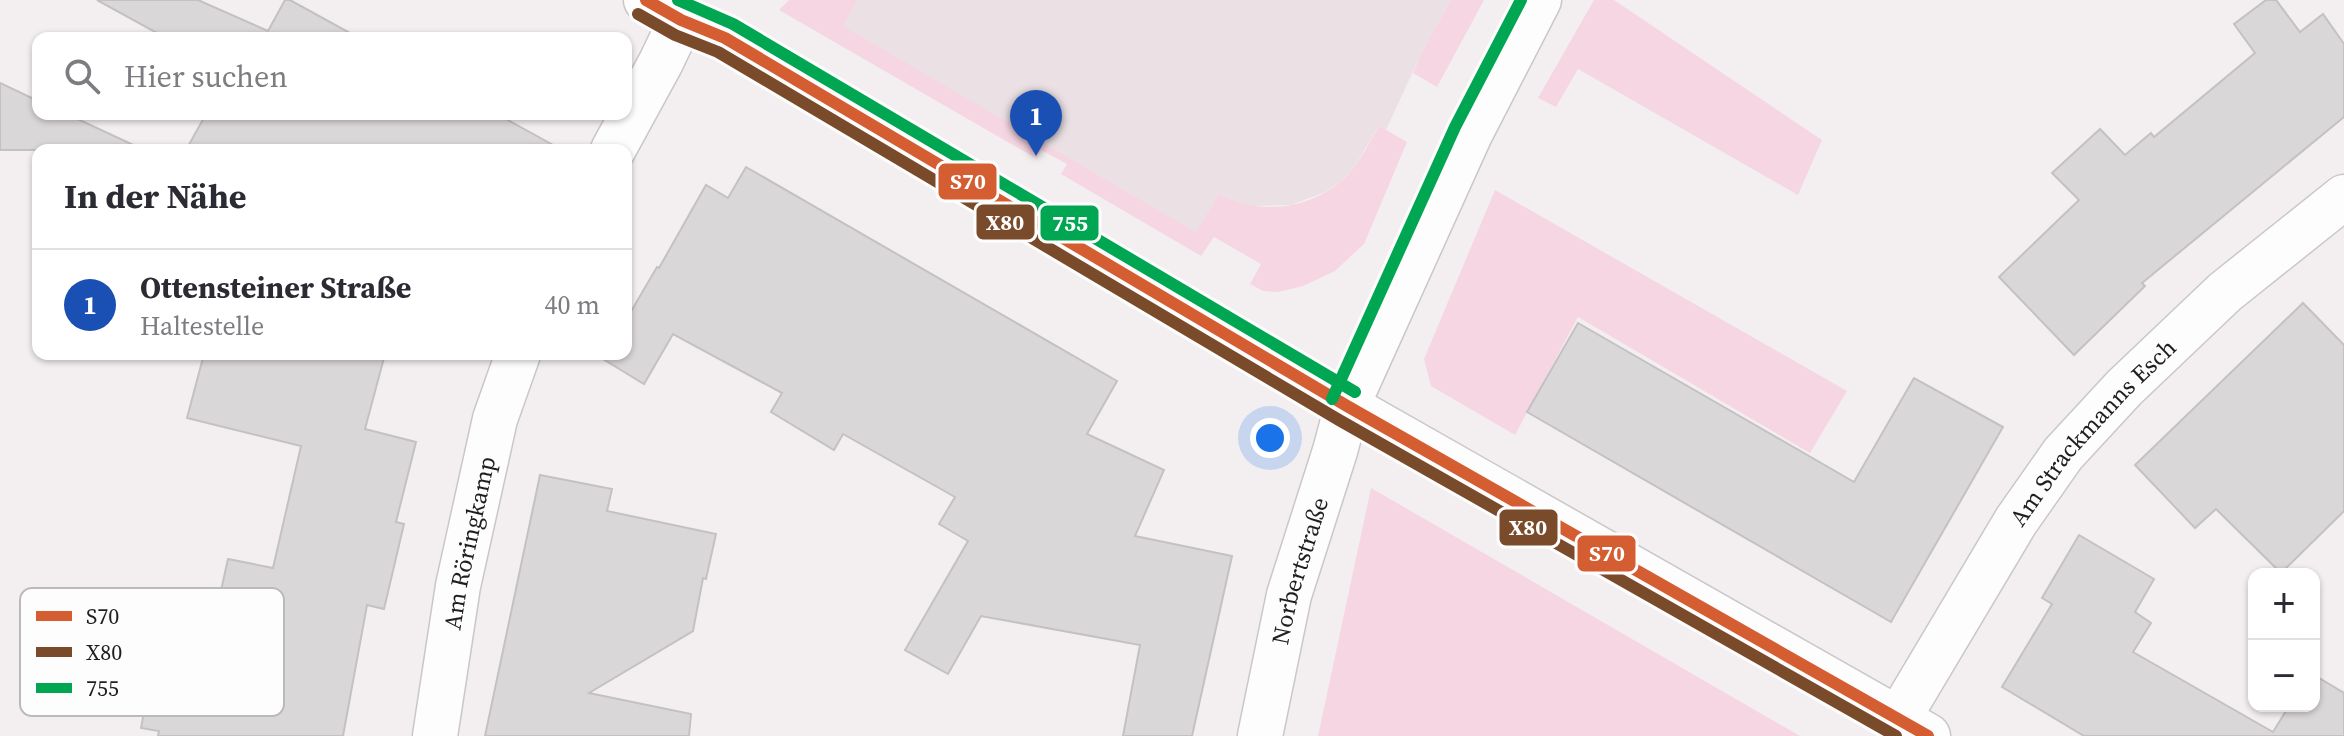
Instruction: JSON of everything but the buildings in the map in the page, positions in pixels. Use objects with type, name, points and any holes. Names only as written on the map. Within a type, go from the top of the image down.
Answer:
[{"type":"street","name":"Norbertstraße","points":[[1260,736],[1289,595],[1347,406],[1470,134],[1539,0]]},
{"type":"street","points":[[632,115],[661,62],[664,10],[725,38],[1347,406],[1913,727]]},
{"type":"street","points":[[616,144],[629,120]]},
{"type":"street","name":"Am Strackmanns Esch","points":[[1913,727],[2016,521],[2063,454],[2124,388],[2225,292],[2344,197]]},
{"type":"street","name":"Am Röringkamp","points":[[435,736],[461,570],[495,419],[516,360]]},
{"type":"shaded area","points":[[789,0],[857,0],[843,26],[1196,232],[1219,194],[1254,206],[1272,207],[1307,201],[1339,183],[1352,170],[1379,126],[1407,142],[1364,244],[1335,271],[1303,286],[1278,292],[1263,291],[1250,284],[1261,264],[1214,237],[1201,256],[1061,174],[1067,164],[1041,150],[1037,159],[779,10]]},
{"type":"shaded area","points":[[857,0],[1451,0],[1422,52],[1386,130],[1378,127],[1354,168],[1340,182],[1325,192],[1291,205],[1251,206],[1233,202],[1219,194],[1197,233],[842,26]]},
{"type":"shaded area","points":[[1451,0],[1484,0],[1437,87],[1413,73]]},
{"type":"shaded area","points":[[1594,0],[1614,0],[1822,140],[1798,195],[1578,69],[1556,107],[1538,98]]},
{"type":"shaded area","points":[[1495,190],[1847,391],[1810,453],[1578,317],[1515,435],[1431,386],[1424,359]]},
{"type":"shaded area","points":[[1371,488],[1800,736],[1318,736]]},
{"type":"transit line","name":"S70","points":[[646,0],[681,20],[725,38],[1347,406],[1928,736]]},
{"type":"transit line","name":"755","points":[[678,0],[733,24],[1355,392]]},
{"type":"transit line","name":"755","points":[[1332,399],[1455,127],[1521,0]]},
{"type":"transit line","name":"X80","points":[[638,14],[675,35],[718,52],[1339,420],[1896,736]]},
{"type":"place","name":"Ottensteiner Straße","points":[[1036,156]]}]
